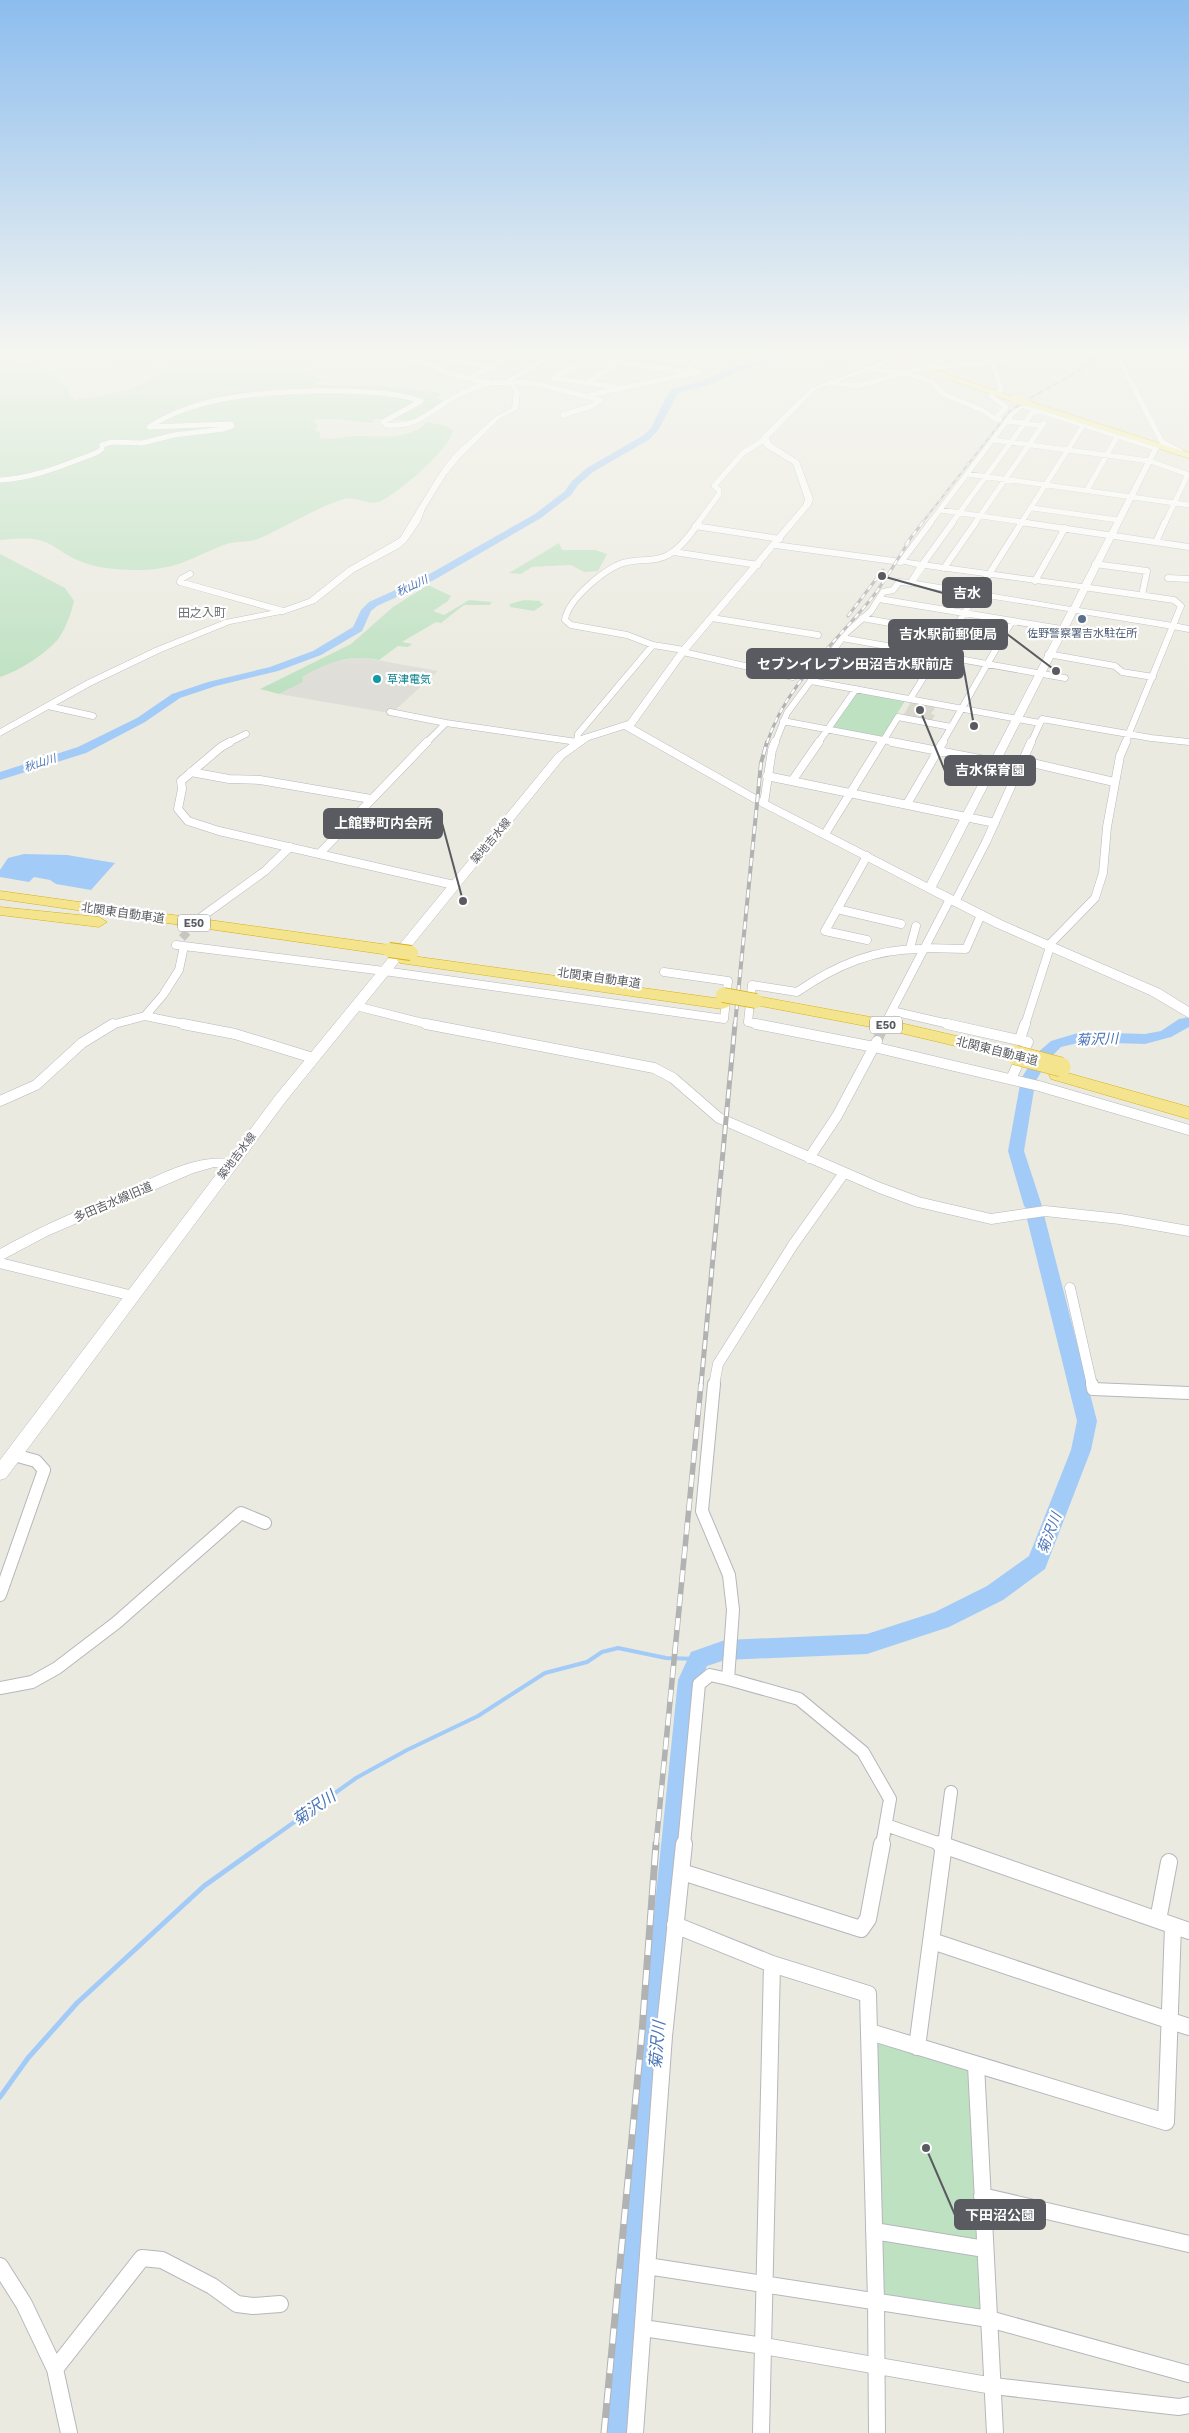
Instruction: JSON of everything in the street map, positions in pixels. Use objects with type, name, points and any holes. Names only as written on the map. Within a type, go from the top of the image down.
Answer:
[{"type":"highway","name":"北関東自動車道","points":[[0,894],[386,960]]},
{"type":"highway","name":"北関東自動車道","points":[[0,910],[386,960],[408,956],[756,1005],[891,1035],[1015,1059],[1189,1103]]},
{"type":"highway","name":"北関東自動車道","points":[[1059,1071],[1189,1113]]},
{"type":"street","points":[[0,480],[22,479],[42,474],[69,464]]},
{"type":"street","points":[[0,733],[124,666],[214,627],[241,618],[283,611],[312,601],[351,570],[396,546],[403,540],[416,522],[420,509],[432,494],[442,474],[451,464]]},
{"type":"street","points":[[736,464],[714,486],[719,490],[719,494],[674,552],[661,558],[619,564],[593,583],[564,616],[565,620],[571,624],[626,635],[647,641],[653,645],[793,677]]},
{"type":"street","points":[[627,726],[634,722],[683,651],[778,542],[809,498],[796,464]]},
{"type":"street","points":[[901,562],[975,464]]},
{"type":"street","points":[[911,583],[995,464]]},
{"type":"street","points":[[944,568],[1016,464]]},
{"type":"street","points":[[910,699],[1059,464]]},
{"type":"street","points":[[1087,490],[1103,464]]},
{"type":"street","points":[[930,888],[1015,718],[1149,464]]},
{"type":"street","points":[[1156,542],[1189,475],[1157,464]]},
{"type":"street","points":[[967,474],[1189,505]]},
{"type":"street","points":[[1032,508],[1118,520]]},
{"type":"street","points":[[940,510],[1189,547]]},
{"type":"street","points":[[695,526],[901,562],[1142,595],[1174,600],[1180,603],[1173,626],[1120,756],[1114,782],[1103,873],[1099,890],[1095,898],[1049,947],[1015,1059]]},
{"type":"street","points":[[1035,581],[1065,528]]},
{"type":"street","points":[[674,552],[758,565]]},
{"type":"street","points":[[1095,564],[1147,571],[1142,595]]},
{"type":"street","points":[[190,574],[181,579],[180,582],[283,611]]},
{"type":"street","points":[[1168,578],[1189,579]]},
{"type":"street","points":[[764,804],[772,750],[783,721],[842,638],[862,618],[883,592],[892,590],[898,583],[911,583],[976,593],[1189,629]]},
{"type":"street","points":[[879,598],[1062,629]]},
{"type":"street","points":[[712,618],[818,635]]},
{"type":"street","points":[[862,618],[951,634]]},
{"type":"street","points":[[907,804],[1012,621]]},
{"type":"street","points":[[842,638],[1065,678]]},
{"type":"street","points":[[390,712],[446,723],[577,742],[578,734],[653,645]]},
{"type":"street","points":[[1048,654],[1116,666],[1122,672],[1153,677]]},
{"type":"street","points":[[827,659],[924,676]]},
{"type":"street","points":[[811,681],[1040,723]]},
{"type":"street","points":[[792,781],[856,689]]},
{"type":"street","points":[[48,706],[93,716]]},
{"type":"street","points":[[825,834],[898,717],[951,727]]},
{"type":"street","points":[[1189,742],[1129,734],[1044,718],[995,822],[890,1015],[1015,1059],[1189,1130]]},
{"type":"street","points":[[783,721],[1114,782]]},
{"type":"street","points":[[320,853],[446,723]]},
{"type":"street","points":[[627,726],[764,804],[981,915],[1049,947],[1155,992],[1178,1004],[1189,1014]]},
{"type":"street","name":"築地吉水線","points":[[0,1473],[231,1164],[356,1006],[386,960],[454,884],[560,756],[577,742],[591,735],[627,726]]},
{"type":"street","points":[[246,734],[221,747],[181,780],[182,789],[177,804],[180,814],[188,821],[218,831],[454,884]]},
{"type":"street","points":[[191,772],[229,779],[260,780],[371,800]]},
{"type":"street","points":[[767,776],[995,822]]},
{"type":"street","points":[[200,918],[265,871],[290,847]]},
{"type":"street","points":[[867,856],[825,931],[867,940]]},
{"type":"street","points":[[837,909],[901,924]]},
{"type":"street","points":[[981,915],[966,949],[910,948],[875,951],[811,982],[797,992],[752,985],[748,1022],[876,1044],[1015,1059]]},
{"type":"street","points":[[910,948],[916,926]]},
{"type":"street","points":[[145,1016],[179,970],[183,942],[386,960],[724,1019],[728,981],[664,972]]},
{"type":"street","points":[[356,1006],[443,1028],[654,1068],[673,1078],[715,1116],[844,1173],[918,1202],[991,1219],[1044,1211],[1120,1218],[1189,1231]]},
{"type":"street","points":[[0,1101],[36,1085],[82,1043],[102,1030],[114,1023],[145,1016],[235,1034],[313,1058]]},
{"type":"street","points":[[809,1158],[828,1133],[852,1092],[876,1044]]},
{"type":"street","name":"多田吉水線旧道","points":[[0,1256],[42,1232],[188,1169],[214,1162],[231,1164]]},
{"type":"street","points":[[728,1680],[733,1610],[729,1576],[702,1511],[711,1398],[718,1364],[793,1245],[844,1173]]},
{"type":"street","points":[[0,1263],[132,1296]]},
{"type":"street","points":[[1070,1288],[1093,1389],[1189,1393]]},
{"type":"street","points":[[0,1595],[44,1470],[36,1461],[14,1455]]},
{"type":"street","points":[[0,1688],[32,1682],[57,1668],[116,1623],[241,1513],[265,1522]]},
{"type":"street","points":[[635,2433],[664,2036],[682,1872],[699,1684],[710,1675],[799,1699],[862,1752],[890,1799],[868,1919],[861,1929],[682,1872]]},
{"type":"street","points":[[917,2047],[951,1792]]},
{"type":"street","points":[[886,1825],[1189,1930]]},
{"type":"street","points":[[1158,1920],[1169,1862]]},
{"type":"street","points":[[675,1925],[772,1964],[868,1994],[876,2301],[877,2433]]},
{"type":"street","points":[[870,2032],[1166,2122],[1174,1926]]},
{"type":"street","points":[[932,1941],[1189,2027]]},
{"type":"street","points":[[761,2433],[766,2284],[772,1964]]},
{"type":"street","points":[[976,2065],[995,2433]]},
{"type":"street","points":[[982,2196],[1189,2244]]},
{"type":"street","points":[[874,2231],[985,2249]]},
{"type":"street","points":[[55,2369],[142,2258],[162,2260],[212,2286],[237,2304],[253,2306],[280,2304]]},
{"type":"street","points":[[0,2266],[24,2304],[55,2369],[69,2433]]},
{"type":"street","points":[[647,2266],[989,2319],[1189,2374]]},
{"type":"street","points":[[643,2328],[764,2346],[993,2386],[1179,2407],[1189,2405]]},
{"type":"shaded area","name":"草津電気","points":[[360,657],[438,671],[394,711],[383,712],[279,694],[303,682],[301,677],[330,662]]},
{"type":"shaded area","points":[[911,702],[936,706],[931,714],[935,715],[931,722],[903,716]]},
{"type":"green space","points":[[0,464],[429,464],[411,480],[381,501],[372,503],[353,498],[344,499],[322,507],[258,539],[228,543],[185,562],[155,569],[99,567],[75,559],[51,544],[42,541],[26,539],[0,540]]},
{"type":"green space","points":[[559,543],[562,550],[595,550],[607,554],[598,571],[584,572],[571,565],[532,567],[521,574],[509,573]]},
{"type":"green space","points":[[0,554],[65,588],[74,601],[66,625],[54,644],[32,661],[0,677]]},
{"type":"green space","points":[[428,585],[451,596],[448,601],[433,611],[444,615],[469,600],[492,602],[490,605],[464,605],[441,623],[436,622],[402,642],[412,644],[408,647],[398,646],[379,660],[358,658],[330,663],[302,677],[303,682],[279,694],[260,689],[351,644],[393,607]]},
{"type":"green space","points":[[524,600],[541,601],[540,603],[544,604],[534,611],[510,607],[510,604]]},
{"type":"green space","points":[[857,692],[905,701],[883,736],[879,738],[833,727]]},
{"type":"green space","points":[[870,2032],[976,2065],[989,2319],[876,2301]]},
{"type":"water","points":[[24,854],[67,855],[115,863],[91,890],[56,884],[50,880],[34,877],[29,882],[0,877],[0,870],[8,858]]},
{"type":"waterway","name":"秋山川","points":[[0,776],[82,750],[141,720],[176,696],[212,684],[274,669],[317,653],[358,629],[366,610],[373,604],[430,578],[538,516],[568,493],[575,483],[590,470],[601,464]]},
{"type":"waterway","name":"菊沢川","points":[[1033,1206],[1016,1151],[1029,1079],[1042,1057],[1056,1044],[1081,1037],[1145,1039],[1166,1034],[1184,1022],[1189,1022]]},
{"type":"waterway","name":"菊沢川","points":[[623,2433],[657,2011],[689,1680],[699,1659],[725,1650],[867,1644],[941,1620],[995,1593],[1037,1562],[1081,1450],[1087,1421],[1035,1215]]},
{"type":"waterway","name":"菊沢川","points":[[262,1845],[356,1778],[407,1750],[478,1716],[545,1673],[587,1662],[602,1652],[618,1648],[666,1658],[699,1659]]},
{"type":"waterway","name":"菊沢川","points":[[0,2097],[28,2058],[77,2003],[204,1886],[263,1844]]},
{"type":"tunnel","points":[[182,938],[200,918]]},
{"type":"tunnel","points":[[885,1025],[888,1018]]},
{"type":"tunnel","points":[[877,1041],[885,1024]]},
{"type":"railway","points":[[922,523],[969,464]]},
{"type":"railway","points":[[906,544],[923,522]]},
{"type":"railway","points":[[767,743],[775,722],[798,684],[871,599],[911,538]]},
{"type":"railway","points":[[848,616],[883,570]]},
{"type":"railway","points":[[735,1025],[761,763],[767,742]]},
{"type":"railway","points":[[701,1385],[735,1024]]},
{"type":"railway","points":[[656,1845],[701,1384]]},
{"type":"railway","points":[[604,2433],[642,2032],[656,1844]]},
{"type":"place","name":"吉水","points":[[882,576]]},
{"type":"place","name":"佐野警察署吉水駐在所","points":[[1082,619]]},
{"type":"place","name":"吉水駅前郵便局","points":[[1056,671]]},
{"type":"place","name":"草津電気","points":[[377,679]]},
{"type":"place","name":"吉水保育園","points":[[920,710]]},
{"type":"place","name":"セブンイレブン田沼吉水駅前店","points":[[974,726]]},
{"type":"place","name":"上館野町内会所","points":[[463,901]]},
{"type":"place","name":"下田沼公園","points":[[926,2148]]},
{"type":"district","name":"田之入町","points":[[202,613]]}]
